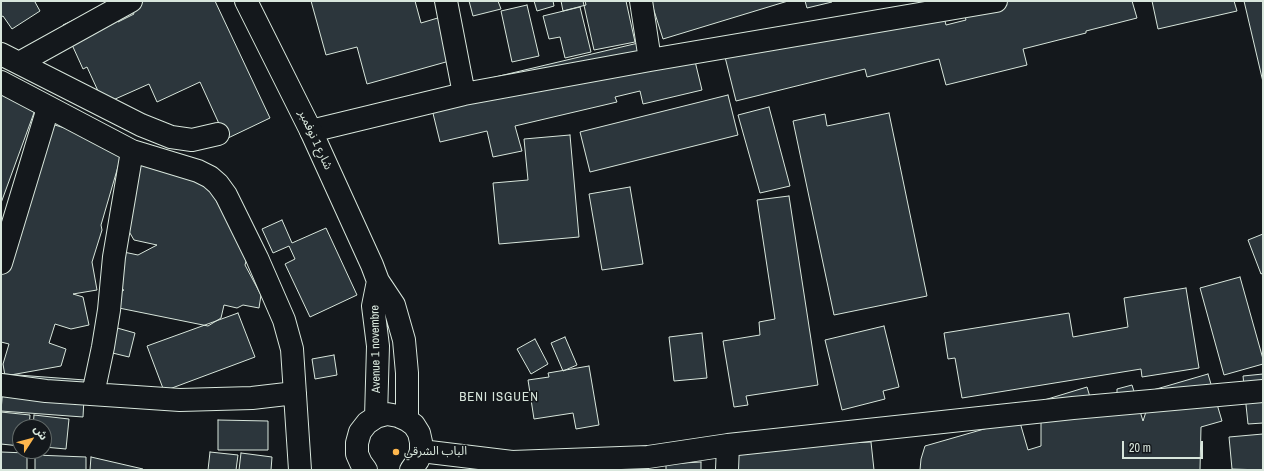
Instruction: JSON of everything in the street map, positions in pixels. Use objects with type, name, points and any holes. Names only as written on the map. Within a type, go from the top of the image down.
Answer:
[{"type":"street","points":[[10,58],[131,1]]},
{"type":"street","name":"شارع 1 نوفمبر","points":[[246,1],[311,131],[372,265],[378,282]]},
{"type":"street","points":[[446,1],[464,94]]},
{"type":"street","points":[[641,1],[650,60]]},
{"type":"street","points":[[311,131],[464,94],[650,60],[996,1]]},
{"type":"street","points":[[10,58],[141,124],[171,137],[192,140],[218,134]]},
{"type":"street","points":[[1,82],[132,151],[198,171],[215,180],[221,188],[257,258],[284,320],[292,349],[300,470]]},
{"type":"street","points":[[1,263],[48,108]]},
{"type":"street","points":[[93,394],[109,310],[114,257],[132,151]]},
{"type":"street","name":"Avenue 1 novembre","points":[[376,417],[378,346],[373,306],[378,282]]},
{"type":"street","name":"Avenue 1 novembre","points":[[378,282],[394,305],[404,340],[407,373],[406,420]]},
{"type":"street","points":[[1,384],[46,391],[180,400],[252,398],[295,393]]},
{"type":"street","points":[[366,470],[361,464],[357,454],[357,443],[360,432],[367,423],[376,417],[387,414],[398,416],[414,425],[421,442],[416,461],[512,462],[648,457],[728,445],[1074,408],[1263,391]]},
{"type":"street","points":[[727,470],[728,445]]},
{"type":"building","points":[[1,1],[37,1],[35,2],[40,11],[12,29],[3,16],[1,17]]},
{"type":"building","points":[[128,1],[215,1],[270,118],[226,139],[200,82],[157,102],[149,84],[104,104],[87,67],[83,69],[63,25],[110,3],[118,22],[134,14]]},
{"type":"building","points":[[311,1],[415,1],[421,23],[441,17],[453,60],[367,84],[357,47],[326,55]]},
{"type":"building","points":[[469,1],[498,1],[501,9],[473,16]]},
{"type":"building","points":[[534,1],[553,1],[554,6],[537,11]]},
{"type":"building","points":[[561,1],[585,1],[586,5],[563,11]]},
{"type":"building","points":[[583,1],[626,1],[635,42],[594,50]]},
{"type":"building","points":[[651,1],[788,1],[663,39]]},
{"type":"building","points":[[805,1],[832,1],[832,2],[807,8]]},
{"type":"building","points":[[940,1],[946,25],[966,20],[962,5],[978,1],[1132,1],[1137,18],[1023,49],[1027,65],[946,85],[939,59],[867,77],[865,69],[736,101],[723,49]]},
{"type":"building","points":[[1152,1],[1234,1],[1237,11],[1158,29]]},
{"type":"building","points":[[1244,1],[1263,1],[1263,82]]},
{"type":"building","points":[[527,5],[539,56],[512,62],[501,11]]},
{"type":"building","points":[[580,7],[591,52],[565,58],[560,37],[549,39],[543,16]]},
{"type":"building","points":[[655,39],[662,65],[694,57],[702,90],[643,104],[640,91],[615,97],[617,102],[515,126],[522,151],[493,157],[487,131],[440,142],[428,93]]},
{"type":"building","points":[[1,90],[35,110],[1,203]]},
{"type":"building","points":[[728,95],[738,135],[590,172],[580,132]]},
{"type":"building","points":[[769,107],[790,186],[760,193],[738,115]]},
{"type":"building","points":[[889,113],[927,296],[834,315],[793,121],[825,114],[827,126]]},
{"type":"building","points":[[35,119],[124,146],[92,262],[97,290],[73,294],[83,297],[89,325],[71,329],[55,324],[49,343],[66,349],[61,366],[5,376],[3,364],[9,344],[1,342],[1,232]]},
{"type":"building","points":[[570,135],[579,237],[499,244],[493,183],[528,180],[524,139]]},
{"type":"building","points":[[124,159],[202,174],[247,258],[245,265],[261,295],[259,308],[243,305],[237,308],[224,305],[221,318],[208,326],[114,307],[110,298],[124,290],[114,288],[119,251],[138,255],[157,245],[134,240],[127,228]]},
{"type":"building","points":[[630,187],[643,264],[602,270],[589,194]]},
{"type":"building","points":[[789,196],[818,385],[746,396],[748,405],[734,407],[723,341],[760,335],[759,322],[775,319],[757,200]]},
{"type":"building","points":[[282,220],[292,243],[326,228],[357,295],[310,317],[285,264],[295,259],[289,246],[273,253],[262,229]]},
{"type":"building","points":[[1263,234],[1263,273],[1261,274],[1248,240]]},
{"type":"building","points":[[1240,277],[1263,359],[1263,364],[1224,375],[1200,288]]},
{"type":"building","points":[[1186,288],[1199,368],[1142,377],[1141,369],[962,398],[955,358],[948,359],[944,333],[1069,313],[1073,337],[1128,327],[1124,298]]},
{"type":"building","points":[[238,313],[255,357],[164,391],[147,346]]},
{"type":"building","points":[[103,324],[135,333],[129,357],[96,349]]},
{"type":"building","points":[[884,326],[899,387],[883,391],[885,399],[842,410],[825,340]]},
{"type":"building","points":[[702,333],[707,378],[674,381],[669,337]]},
{"type":"building","points":[[565,337],[577,365],[563,371],[551,343]]},
{"type":"building","points":[[535,339],[548,364],[531,374],[517,349]]},
{"type":"building","points":[[334,355],[337,375],[315,379],[312,359]]},
{"type":"building","points":[[589,366],[599,425],[576,429],[573,413],[534,419],[528,380],[549,377],[548,373]]},
{"type":"building","points":[[4,374],[85,380],[83,417],[1,411]]},
{"type":"building","points":[[1208,374],[1222,421],[1201,427],[1200,470],[920,470],[921,459],[925,446],[1019,419],[1028,450],[1041,446],[1041,401],[1087,387],[1093,407],[1117,400],[1117,389],[1132,385],[1143,421],[1153,390]]},
{"type":"building","points":[[1263,374],[1263,423],[1248,424],[1243,376]]},
{"type":"building","points":[[1,412],[30,415],[30,419],[12,419],[12,445],[1,444]]},
{"type":"building","points":[[34,415],[69,419],[66,449],[52,448],[52,419],[34,419]]},
{"type":"building","points":[[218,420],[268,421],[268,450],[218,450]]},
{"type":"building","points":[[1263,434],[1263,470],[1232,469],[1229,437]]},
{"type":"building","points":[[871,442],[874,470],[732,470],[735,448]]},
{"type":"building","points":[[1,452],[12,452],[12,459],[27,459],[27,470],[1,470]]},
{"type":"building","points":[[210,452],[238,455],[236,470],[208,470]]},
{"type":"building","points":[[241,453],[272,457],[271,470],[239,470]]},
{"type":"building","points":[[52,456],[86,457],[86,470],[35,470],[35,459],[52,459]]},
{"type":"building","points":[[91,457],[143,469],[143,470],[90,470]]},
{"type":"building","points":[[701,462],[701,470],[666,470],[666,464]]},
{"type":"place","name":"الباب الشرقي","points":[[396,452]]},
{"type":"district","name":"BENI ISGUEN","points":[[499,398]]}]
